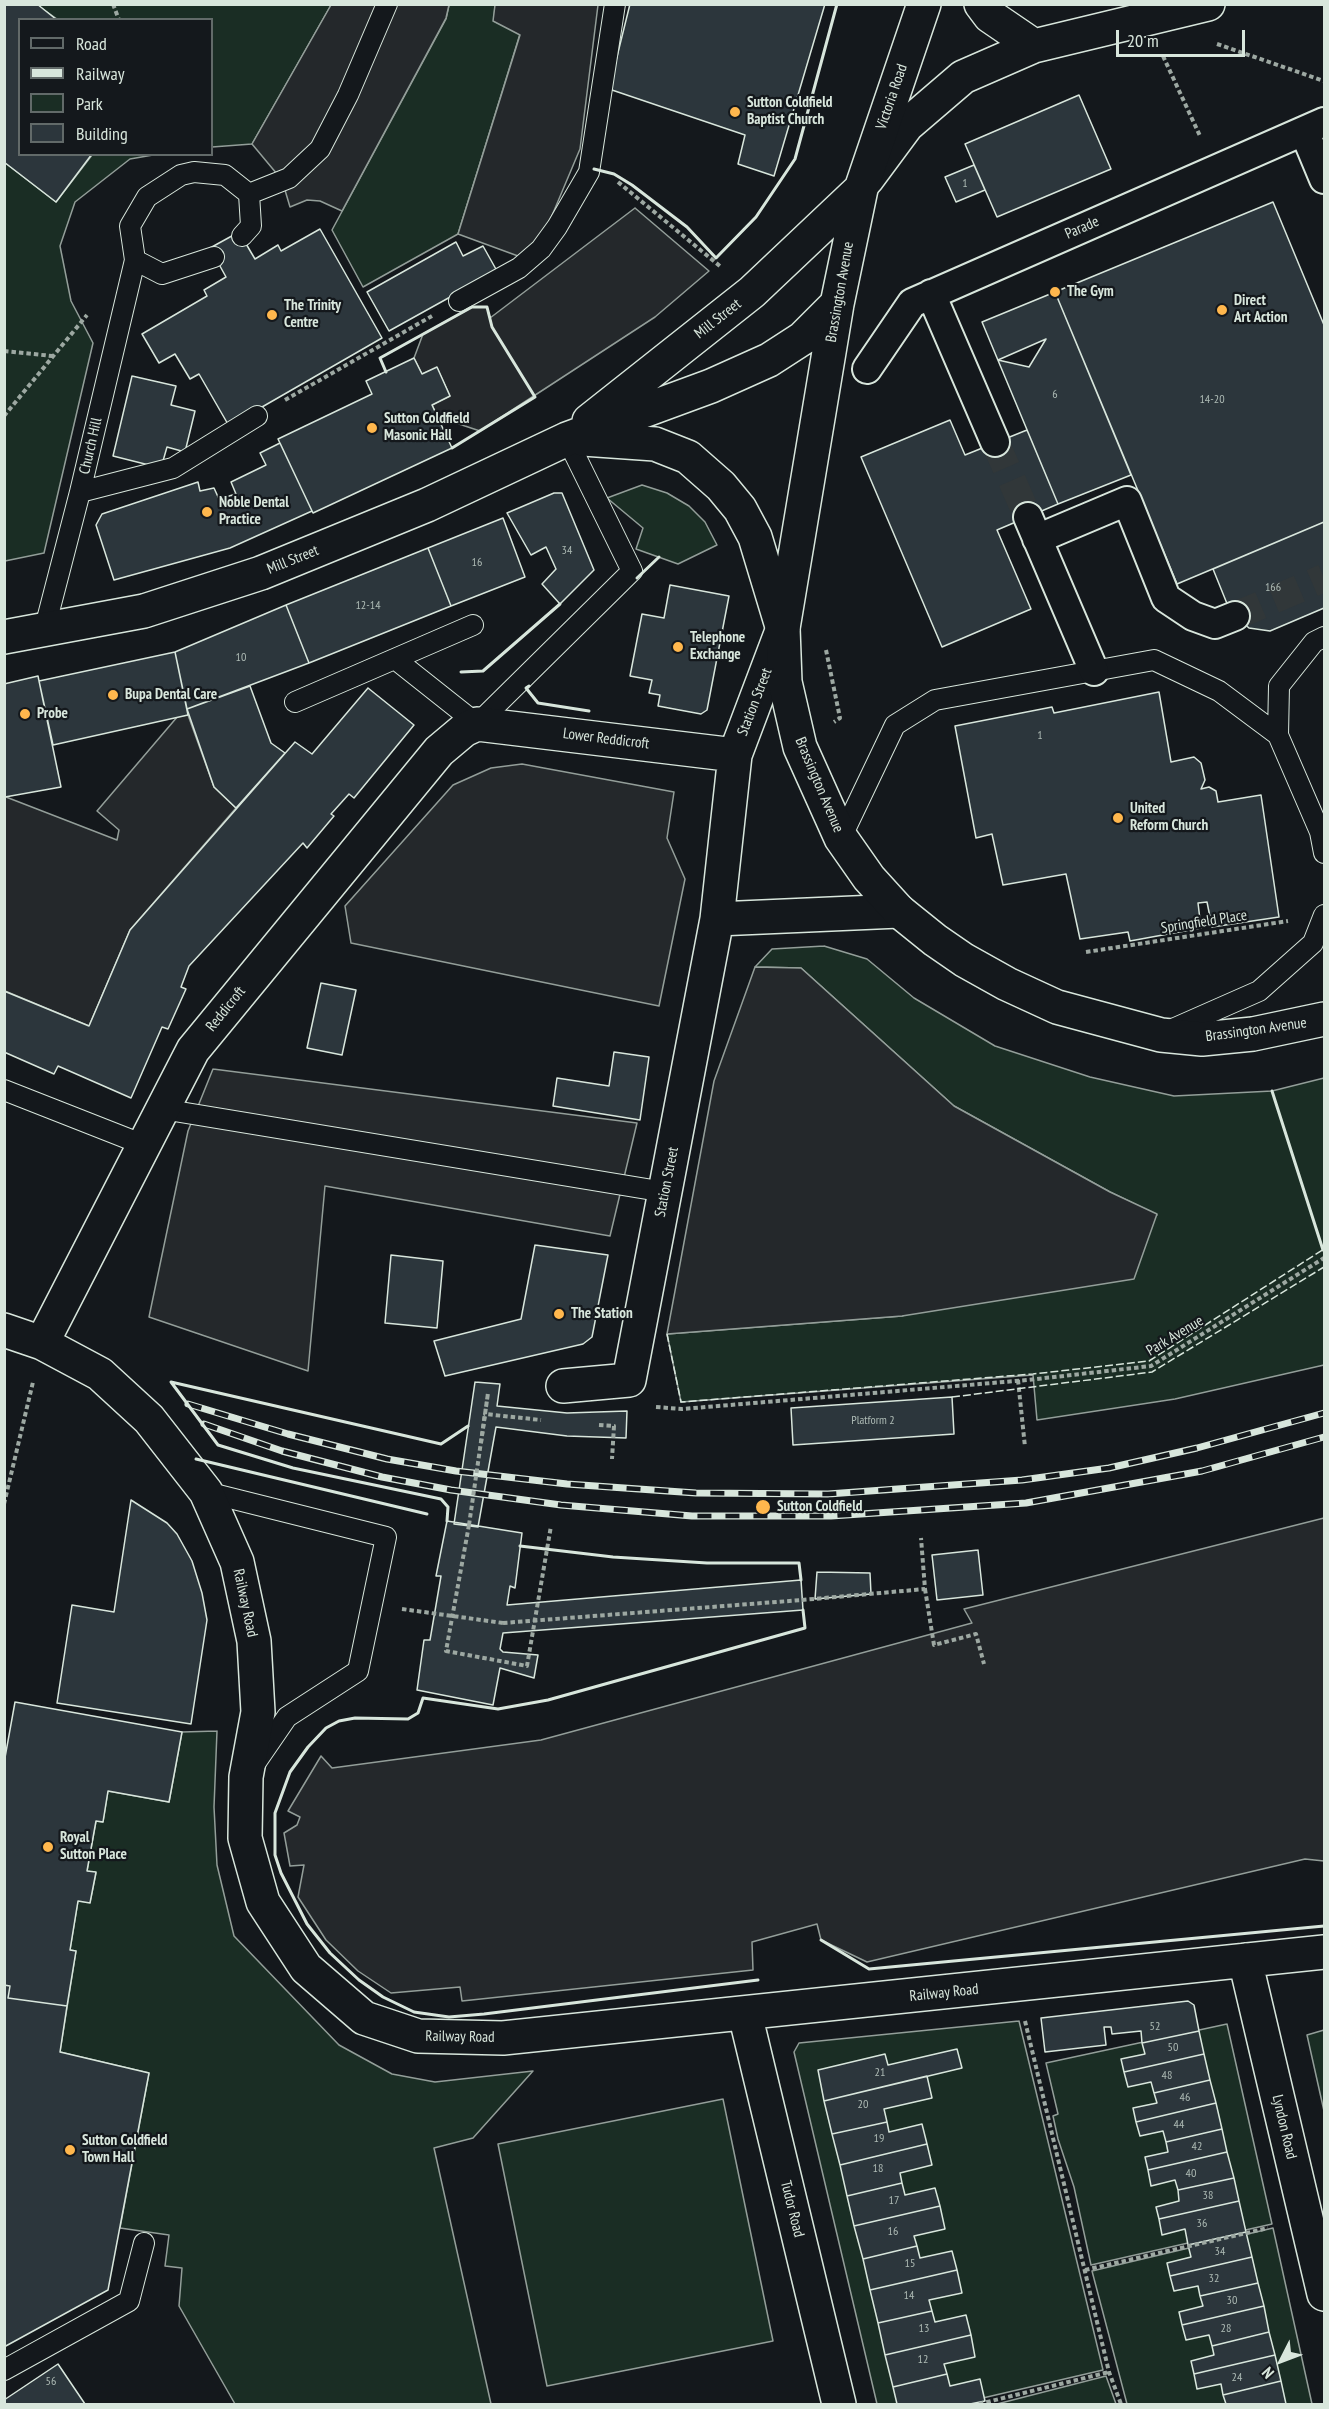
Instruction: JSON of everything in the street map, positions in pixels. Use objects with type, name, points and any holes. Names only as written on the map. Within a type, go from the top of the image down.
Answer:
[{"type":"street","name":"Victoria Road","points":[[861,189],[924,4]]},
{"type":"street","points":[[981,4],[990,16],[1034,46]]},
{"type":"street","points":[[861,189],[907,125],[963,77],[1034,46],[1208,4]]},
{"type":"street","points":[[1314,127],[1324,179]]},
{"type":"street","name":"Parade","points":[[867,369],[912,303],[1314,127]]},
{"type":"street","name":"Mill Street","points":[[567,438],[752,292],[861,189]]},
{"type":"street","name":"Brassington Avenue","points":[[861,189],[837,304],[783,628],[785,682],[800,747],[842,838],[868,878],[899,911],[964,960],[1006,984],[1057,1007],[1161,1035],[1202,1039],[1253,1034],[1324,1019]]},
{"type":"street","points":[[931,294],[995,442]]},
{"type":"street","name":"Mill Street","points":[[4,637],[44,632],[144,611],[261,573],[427,505],[567,438],[711,386],[769,360],[803,338],[837,304]]},
{"type":"street","name":"Mill Street","points":[[567,438],[655,444],[688,457],[721,486],[740,509],[754,537],[783,628]]},
{"type":"street","points":[[1094,670],[1033,528],[1127,501],[1166,598],[1193,616],[1215,624],[1235,616]]},
{"type":"street","name":"Station Street","points":[[563,1386],[629,1380],[717,919],[735,755],[783,628]]},
{"type":"street","name":"Lower Reddicroft","points":[[477,724],[735,755]]},
{"type":"street","name":"Reddicroft","points":[[42,1343],[162,1109],[200,1041],[439,751],[464,730],[477,724]]},
{"type":"street","points":[[717,919],[899,911]]},
{"type":"street","name":"Railway Road","points":[[4,1330],[42,1343],[100,1374],[149,1419],[206,1492],[237,1562],[254,1641],[258,1712],[246,1777],[245,1838],[263,1902],[306,1968],[364,2018],[418,2036],[503,2038],[1324,1952]]},
{"type":"street","name":"Lyndon Road","points":[[1245,1960],[1324,2294]]},
{"type":"street","name":"Tudor Road","points":[[745,2014],[838,2404]]},
{"type":"lane","points":[[249,194],[289,178],[320,149],[348,95],[387,4]]},
{"type":"lane","points":[[459,301],[519,268],[541,249],[557,227],[588,172],[615,4]]},
{"type":"lane","points":[[214,257],[162,274],[135,260],[130,226],[147,197],[181,175],[194,172],[225,175],[249,194],[251,225],[242,236]]},
{"type":"lane","name":"Church Hill","points":[[44,632],[135,260]]},
{"type":"lane","points":[[80,492],[173,468],[256,416]]},
{"type":"lane","points":[[396,658],[477,724],[632,571],[567,438]]},
{"type":"lane","points":[[295,702],[473,625]]},
{"type":"lane","points":[[1324,637],[1314,642],[1279,686],[1278,735],[1320,832],[1324,853]]},
{"type":"lane","points":[[842,838],[895,725],[935,700],[1154,660],[1219,691],[1278,735]]},
{"type":"lane","points":[[1161,1035],[1259,991],[1313,943],[1324,916]]},
{"type":"lane","points":[[4,1090],[144,1145]]},
{"type":"lane","points":[[162,1109],[665,1192]]},
{"type":"lane","points":[[206,1492],[386,1537],[358,1671],[287,1717],[246,1777]]},
{"type":"lane","points":[[4,2370],[129,2301],[144,2243]]},
{"type":"path","points":[[1146,19],[1216,170]]},
{"type":"path","points":[[1213,42],[1324,81]]},
{"type":"path","points":[[616,180],[752,292]]},
{"type":"path","points":[[256,416],[459,301]]},
{"type":"path","points":[[4,416],[90,312]]},
{"type":"path","points":[[4,351],[52,356]]},
{"type":"path","name":"Springfield Place","points":[[1086,952],[1324,916]]},
{"type":"path","name":"Park Avenue","points":[[651,1407],[682,1408],[1018,1380],[1151,1366],[1324,1258]]},
{"type":"path","points":[[4,1504],[42,1343]]},
{"type":"path","points":[[1018,1380],[1024,1447]]},
{"type":"path","points":[[481,1443],[488,1393],[469,1526],[446,1651],[527,1666],[551,1526]]},
{"type":"path","points":[[485,1414],[544,1420]]},
{"type":"path","points":[[592,1424],[614,1426],[612,1459]]},
{"type":"path","points":[[921,1538],[934,1645],[976,1634],[984,1664]]},
{"type":"path","points":[[372,1604],[452,1618],[503,1623],[926,1590]]},
{"type":"path","points":[[1017,1985],[1109,2372],[1121,2404]]},
{"type":"path","points":[[1084,2270],[1306,2220]]},
{"type":"path","points":[[979,2404],[1109,2372]]},
{"type":"green space","points":[[37,5],[331,5],[252,144],[213,147],[213,18],[56,18]]},
{"type":"green space","points":[[449,5],[495,5],[494,21],[520,34],[458,234],[363,287],[332,230],[446,19]]},
{"type":"green space","points":[[91,156],[147,156],[130,159],[75,202],[60,246],[71,301],[93,343],[44,553],[5,561],[4,162],[56,202]]},
{"type":"green space","points":[[642,485],[667,493],[689,506],[705,522],[717,545],[678,564],[636,549],[643,528],[607,498]]},
{"type":"green space","points":[[824,946],[867,959],[914,998],[995,1046],[1090,1077],[1174,1096],[1272,1091],[1324,1078],[1324,1365],[1175,1399],[1037,1420],[1033,1375],[681,1402],[667,1334],[902,1316],[1157,1215],[1110,1192],[954,1106],[801,968],[755,967],[772,949]]},
{"type":"green space","points":[[217,1731],[214,1807],[217,1865],[234,1936],[339,2045],[392,2074],[435,2082],[533,2071],[473,2138],[434,2148],[491,2404],[235,2404],[179,2306],[182,2268],[165,2266],[169,2235],[120,2228],[149,2073],[60,2052],[76,1951],[70,1950],[78,1901],[90,1902],[96,1873],[87,1871],[96,1821],[103,1822],[108,1791],[169,1802],[182,1732]]},
{"type":"green space","points":[[1019,2021],[1103,2370],[957,2404],[877,2404],[794,2052],[799,2043]]},
{"type":"green space","points":[[1227,2024],[1272,2224],[1091,2265],[1074,2187],[1058,2139],[1053,2116],[1058,2114],[1046,2063]]},
{"type":"green space","points":[[1324,2030],[1324,2111],[1307,2035]]},
{"type":"green space","points":[[723,2099],[773,2341],[547,2386],[498,2144]]},
{"type":"green space","points":[[1273,2228],[1312,2404],[1127,2404],[1092,2271]]},
{"type":"green space","points":[[1106,2376],[1116,2404],[997,2404]]},
{"type":"shaded area","points":[[331,5],[449,5],[446,18],[342,211],[320,201],[307,200],[290,207],[282,180],[252,144]]},
{"type":"shaded area","points":[[495,5],[598,5],[580,149],[548,225],[533,249],[518,256],[458,234],[520,35],[493,21]]},
{"type":"shaded area","points":[[635,208],[709,271],[655,317],[480,431],[438,417],[432,405],[450,396],[437,368],[422,374],[414,358],[423,334],[472,307],[487,307],[490,318]]},
{"type":"shaded area","points":[[188,715],[214,787],[236,808],[130,930],[89,1026],[5,991],[4,793],[6,797],[117,840],[119,830],[97,811],[178,716]]},
{"type":"shaded area","points":[[522,764],[674,792],[667,838],[685,879],[659,1006],[351,943],[345,906],[453,785],[491,768]]},
{"type":"shaded area","points":[[755,967],[801,968],[954,1106],[1110,1192],[1157,1214],[1134,1279],[902,1316],[667,1334],[714,1081]]},
{"type":"shaded area","points":[[213,1069],[637,1123],[610,1236],[325,1186],[308,1371],[149,1317],[188,1131]]},
{"type":"shaded area","points":[[1324,1518],[1324,1861],[1305,1859],[867,1962],[821,1940],[817,1924],[752,1942],[753,1970],[462,2001],[460,1987],[391,1993],[358,1971],[326,1940],[298,1897],[304,1865],[290,1866],[284,1833],[297,1825],[300,1817],[288,1811],[321,1756],[332,1768],[541,1740],[972,1623],[964,1609]]},
{"type":"building","points":[[4,4],[37,4],[54,18],[18,18],[18,156],[90,156],[56,202],[4,162]]},
{"type":"building","name":"Sutton Coldfield Baptist Church","points":[[630,4],[825,4],[774,176],[738,164],[745,135],[609,89]]},
{"type":"building","points":[[1079,95],[1111,169],[997,217],[965,144]]},
{"type":"building","points":[[974,165],[985,190],[956,202],[945,177]]},
{"type":"building","points":[[1273,202],[1324,325],[1324,522],[1177,584],[1055,292]]},
{"type":"building","name":"The Trinity Centre","points":[[320,229],[382,338],[229,426],[199,374],[190,379],[175,354],[159,363],[142,334],[207,296],[204,290],[226,277],[210,248],[239,232],[255,259],[278,245],[281,251]]},
{"type":"building","points":[[456,242],[463,256],[483,246],[497,271],[389,331],[367,292]]},
{"type":"building","points":[[1055,292],[1131,475],[1058,504],[982,322]]},
{"type":"building","points":[[1046,339],[1029,367],[998,360]]},
{"type":"building","name":"Sutton Coldfield Masonic Hall","points":[[414,358],[422,374],[437,367],[450,396],[432,405],[452,448],[313,513],[278,439],[372,394],[366,381]]},
{"type":"building","points":[[132,376],[176,386],[171,405],[195,411],[185,452],[167,447],[161,468],[113,456]]},
{"type":"building","points":[[950,420],[965,455],[1027,430],[1058,504],[997,530],[1031,609],[942,647],[861,457]]},
{"type":"building","name":"Noble Dental Practice","points":[[280,443],[312,511],[230,548],[114,580],[96,525],[102,514],[198,482],[200,491],[214,488],[219,499],[236,494],[231,482],[266,465],[260,453]]},
{"type":"building","points":[[554,493],[562,493],[594,570],[560,604],[542,584],[556,569],[546,547],[531,555],[507,513]]},
{"type":"building","points":[[503,518],[525,577],[451,606],[428,548]]},
{"type":"building","points":[[1324,522],[1324,608],[1270,631],[1249,628],[1230,611],[1213,569]]},
{"type":"building","points":[[428,548],[451,606],[309,663],[286,605]]},
{"type":"building","name":"Telephone Exchange","points":[[670,585],[729,596],[707,710],[701,714],[658,706],[660,695],[649,693],[652,680],[630,676],[642,614],[664,618]]},
{"type":"building","points":[[286,605],[309,663],[187,709],[175,652]]},
{"type":"building","name":"Bupa Dental Care","points":[[175,652],[188,715],[53,745],[39,681]]},
{"type":"building","name":"Probe","points":[[38,676],[61,787],[5,797],[4,684]]},
{"type":"building","points":[[250,686],[271,743],[285,753],[236,808],[214,787],[187,709]]},
{"type":"building","points":[[368,688],[414,725],[354,798],[349,794],[331,814],[334,816],[307,848],[303,843],[189,966],[181,987],[186,989],[168,1029],[162,1027],[131,1098],[58,1066],[54,1074],[4,1052],[4,991],[89,1026],[130,930],[295,742],[312,754]]},
{"type":"building","name":"United Reform Church","points":[[1159,692],[1171,762],[1194,757],[1201,763],[1205,780],[1201,789],[1209,787],[1216,791],[1218,802],[1261,795],[1279,917],[1212,927],[1207,902],[1198,903],[1201,928],[1130,941],[1128,932],[1080,939],[1066,874],[1003,885],[992,834],[976,838],[955,726],[1052,707],[1054,713]]},
{"type":"building","points":[[321,983],[356,990],[342,1055],[307,1048]]},
{"type":"building","points":[[614,1052],[649,1057],[640,1120],[553,1106],[557,1078],[609,1086]]},
{"type":"building","name":"The Station","points":[[535,1245],[608,1255],[592,1337],[583,1344],[445,1376],[434,1341],[521,1319]]},
{"type":"building","points":[[391,1255],[443,1261],[437,1328],[385,1323]]},
{"type":"building","points":[[475,1382],[500,1384],[497,1406],[567,1413],[627,1411],[626,1438],[567,1436],[496,1427],[478,1527],[454,1524]]},
{"type":"building","points":[[952,1397],[954,1434],[793,1445],[791,1408]]},
{"type":"building","points":[[131,1500],[167,1523],[177,1534],[192,1561],[202,1593],[207,1620],[191,1724],[57,1703],[72,1605],[114,1612]]},
{"type":"building","points":[[447,1521],[522,1533],[515,1588],[510,1586],[507,1605],[801,1580],[803,1610],[503,1633],[500,1649],[503,1652],[538,1655],[534,1678],[500,1668],[493,1705],[417,1690],[424,1640],[430,1640],[441,1576],[436,1576]]},
{"type":"building","points":[[978,1550],[983,1595],[937,1600],[932,1555]]},
{"type":"building","points":[[817,1572],[870,1573],[871,1594],[815,1599]]},
{"type":"building","name":"Royal Sutton Place","points":[[15,1702],[182,1732],[169,1802],[108,1791],[103,1822],[96,1821],[87,1871],[96,1872],[90,1903],[78,1901],[70,1950],[76,1951],[67,2006],[8,1998],[10,1986],[4,1985],[4,1763]]},
{"type":"building","name":"Sutton Coldfield Town Hall","points":[[4,1985],[10,1986],[8,1998],[67,2006],[60,2052],[149,2073],[108,2290],[4,2347]]},
{"type":"building","points":[[1188,2001],[1194,2005],[1199,2031],[1142,2043],[1141,2031],[1112,2034],[1111,2027],[1104,2027],[1106,2045],[1045,2052],[1041,2018]]},
{"type":"building","points":[[1199,2031],[1204,2054],[1124,2072],[1121,2059],[1145,2054],[1142,2043]]},
{"type":"building","points":[[957,2049],[962,2068],[824,2101],[818,2070],[885,2054],[888,2065]]},
{"type":"building","points":[[1204,2054],[1210,2080],[1154,2093],[1151,2082],[1128,2087],[1124,2072]]},
{"type":"building","points":[[927,2076],[932,2098],[884,2109],[887,2122],[832,2134],[824,2101]]},
{"type":"building","points":[[1210,2080],[1216,2103],[1136,2122],[1133,2108],[1157,2103],[1154,2093]]},
{"type":"building","points":[[1216,2103],[1222,2129],[1166,2142],[1163,2131],[1140,2136],[1136,2122]]},
{"type":"building","points":[[887,2122],[889,2132],[922,2124],[927,2144],[840,2165],[832,2134]]},
{"type":"building","points":[[1222,2129],[1227,2152],[1148,2170],[1145,2157],[1168,2152],[1166,2142]]},
{"type":"building","points":[[927,2144],[932,2165],[900,2173],[902,2183],[847,2196],[840,2165]]},
{"type":"building","points":[[1227,2152],[1234,2178],[1178,2190],[1175,2180],[1151,2186],[1148,2170]]},
{"type":"building","points":[[1234,2178],[1239,2201],[1159,2219],[1156,2207],[1179,2201],[1178,2190]]},
{"type":"building","points":[[902,2183],[905,2195],[935,2188],[940,2206],[854,2226],[847,2196]]},
{"type":"building","points":[[1239,2201],[1246,2232],[1188,2245],[1185,2229],[1162,2235],[1159,2219]]},
{"type":"building","points":[[940,2206],[945,2229],[914,2236],[917,2246],[863,2259],[854,2226]]},
{"type":"building","points":[[1246,2232],[1252,2257],[1170,2276],[1167,2263],[1191,2257],[1188,2245]]},
{"type":"building","points":[[917,2246],[920,2258],[952,2251],[957,2270],[870,2290],[863,2259]]},
{"type":"building","points":[[1252,2257],[1258,2283],[1200,2296],[1198,2286],[1174,2291],[1170,2276]]},
{"type":"building","points":[[957,2270],[962,2293],[929,2300],[932,2311],[878,2323],[870,2290]]},
{"type":"building","points":[[1258,2283],[1264,2306],[1182,2325],[1179,2312],[1203,2306],[1200,2296]]},
{"type":"building","points":[[1264,2306],[1269,2332],[1212,2346],[1209,2335],[1186,2340],[1182,2325]]},
{"type":"building","points":[[932,2311],[935,2322],[966,2315],[971,2335],[885,2355],[878,2323]]},
{"type":"building","points":[[1269,2332],[1275,2355],[1194,2374],[1191,2361],[1214,2355],[1212,2346]]},
{"type":"building","points":[[971,2335],[975,2357],[944,2364],[947,2374],[893,2387],[885,2355]]},
{"type":"building","points":[[1275,2355],[1281,2381],[1223,2395],[1221,2384],[1197,2389],[1194,2374]]},
{"type":"building","points":[[58,2364],[85,2404],[4,2404],[4,2400]]},
{"type":"building","points":[[947,2374],[950,2386],[980,2379],[985,2401],[970,2404],[897,2404],[893,2387]]},
{"type":"building","points":[[1281,2381],[1286,2404],[1226,2404],[1223,2395]]},
{"type":"tunnel","points":[[995,442],[1028,517]]},
{"type":"tunnel","points":[[1235,616],[1324,578]]},
{"type":"railway","points":[[188,1404],[288,1434],[387,1459],[456,1471],[567,1484],[696,1493],[828,1494],[1022,1480],[1109,1468],[1197,1448],[1324,1413]]},
{"type":"railway","points":[[204,1424],[282,1451],[382,1477],[451,1490],[561,1505],[692,1516],[831,1516],[1026,1503],[1202,1471],[1324,1437]]},
{"type":"fence","points":[[667,1334],[681,1402],[1033,1374],[1149,1361],[1324,1249]]},
{"type":"fence","points":[[952,1397],[1152,1372],[1324,1267]]},
{"type":"wall","points":[[594,169],[614,174],[632,185],[687,227],[716,258],[756,217],[795,159],[837,4]]},
{"type":"wall","points":[[386,372],[380,358],[472,307],[487,307],[492,327],[535,397],[452,448]]},
{"type":"wall","points":[[637,578],[659,557]]},
{"type":"wall","points":[[461,672],[483,671],[560,604]]},
{"type":"wall","points":[[529,686],[526,688],[538,703],[589,711]]},
{"type":"wall","points":[[1272,1091],[1323,1250]]},
{"type":"wall","points":[[447,1521],[448,1507],[441,1499],[293,1468],[218,1445],[171,1382],[441,1444],[468,1426]]},
{"type":"wall","points":[[196,1459],[427,1514]]},
{"type":"wall","points":[[520,1546],[613,1557],[707,1563],[799,1563],[801,1580]]},
{"type":"wall","points":[[758,1980],[484,2014],[449,2017],[414,2012],[383,1997],[359,1980],[330,1953],[307,1924],[281,1873],[275,1855],[275,1813],[290,1772],[308,1747],[326,1728],[339,1721],[355,1718],[408,1719],[418,1713],[423,1698],[498,1709],[548,1700],[805,1628],[803,1610]]},
{"type":"wall","points":[[821,1940],[869,1969],[1324,1926]]},
{"type":"place","name":"Sutton Coldfield Baptist Church","points":[[735,112]]},
{"type":"place","name":"The Gym","points":[[1055,292]]},
{"type":"place","name":"Direct Art Action","points":[[1222,310]]},
{"type":"place","name":"The Trinity Centre","points":[[272,315]]},
{"type":"place","name":"Sutton Coldfield Masonic Hall","points":[[372,428]]},
{"type":"place","name":"Noble Dental Practice","points":[[207,512]]},
{"type":"place","name":"Telephone Exchange","points":[[678,647]]},
{"type":"place","name":"Bupa Dental Care","points":[[113,695]]},
{"type":"place","name":"Probe","points":[[25,714]]},
{"type":"place","name":"United Reform Church","points":[[1118,818]]},
{"type":"place","name":"The Station","points":[[559,1314]]},
{"type":"place","name":"Sutton Coldfield","points":[[763,1507]]},
{"type":"place","name":"Royal Sutton Place","points":[[48,1847]]},
{"type":"place","name":"Sutton Coldfield Town Hall","points":[[70,2150]]}]
